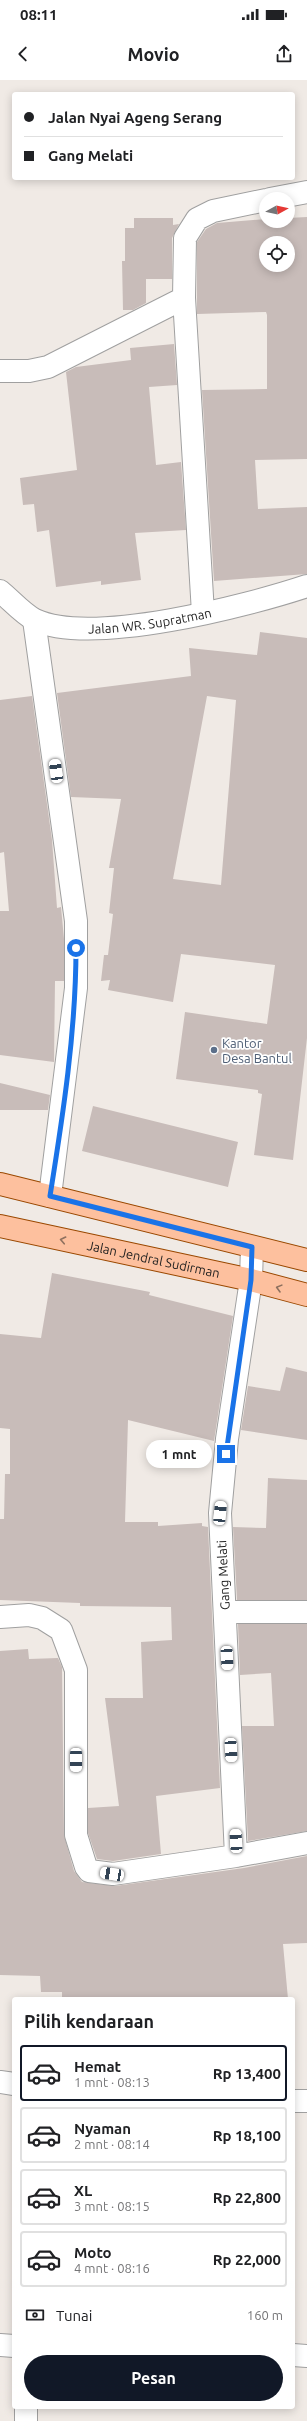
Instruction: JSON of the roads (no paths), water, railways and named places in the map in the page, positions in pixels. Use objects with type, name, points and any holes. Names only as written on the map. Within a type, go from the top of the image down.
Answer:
[{"type":"main road","points":[[0,1184],[307,1260]]},
{"type":"main road","name":"Jalan Jendral Sudirman","points":[[0,1226],[251,1280],[307,1295]]},
{"type":"street","points":[[295,194],[307,192]]},
{"type":"street","points":[[202,613],[184,298],[185,238],[190,227],[197,219],[213,211],[259,201]]},
{"type":"street","points":[[0,371],[29,371],[48,367],[184,298]]},
{"type":"street","name":"Jalan WR. Supratman","points":[[0,591],[34,620],[64,628],[84,629],[121,627],[202,613],[254,602],[307,586]]},
{"type":"street","points":[[34,620],[76,921],[76,988],[50,1196]]},
{"type":"street","name":"Gang Melati","points":[[236,1856],[220,1513],[227,1439],[251,1280],[252,1247]]},
{"type":"street","points":[[225,1612],[307,1612]]},
{"type":"street","points":[[0,1617],[29,1615],[42,1618],[61,1630],[76,1670],[76,1835],[89,1871],[112,1874],[236,1856],[307,1843]]},
{"type":"street","points":[[0,2082],[12,2084]]},
{"type":"street","points":[[295,2101],[307,2101]]},
{"type":"street","points":[[0,2345],[12,2346]]},
{"type":"street","points":[[295,2355],[307,2356]]},
{"type":"street","points":[[26,2409],[26,2421]]},
{"type":"place","name":"Kantor Desa Bantul","points":[[214,1050]]}]
